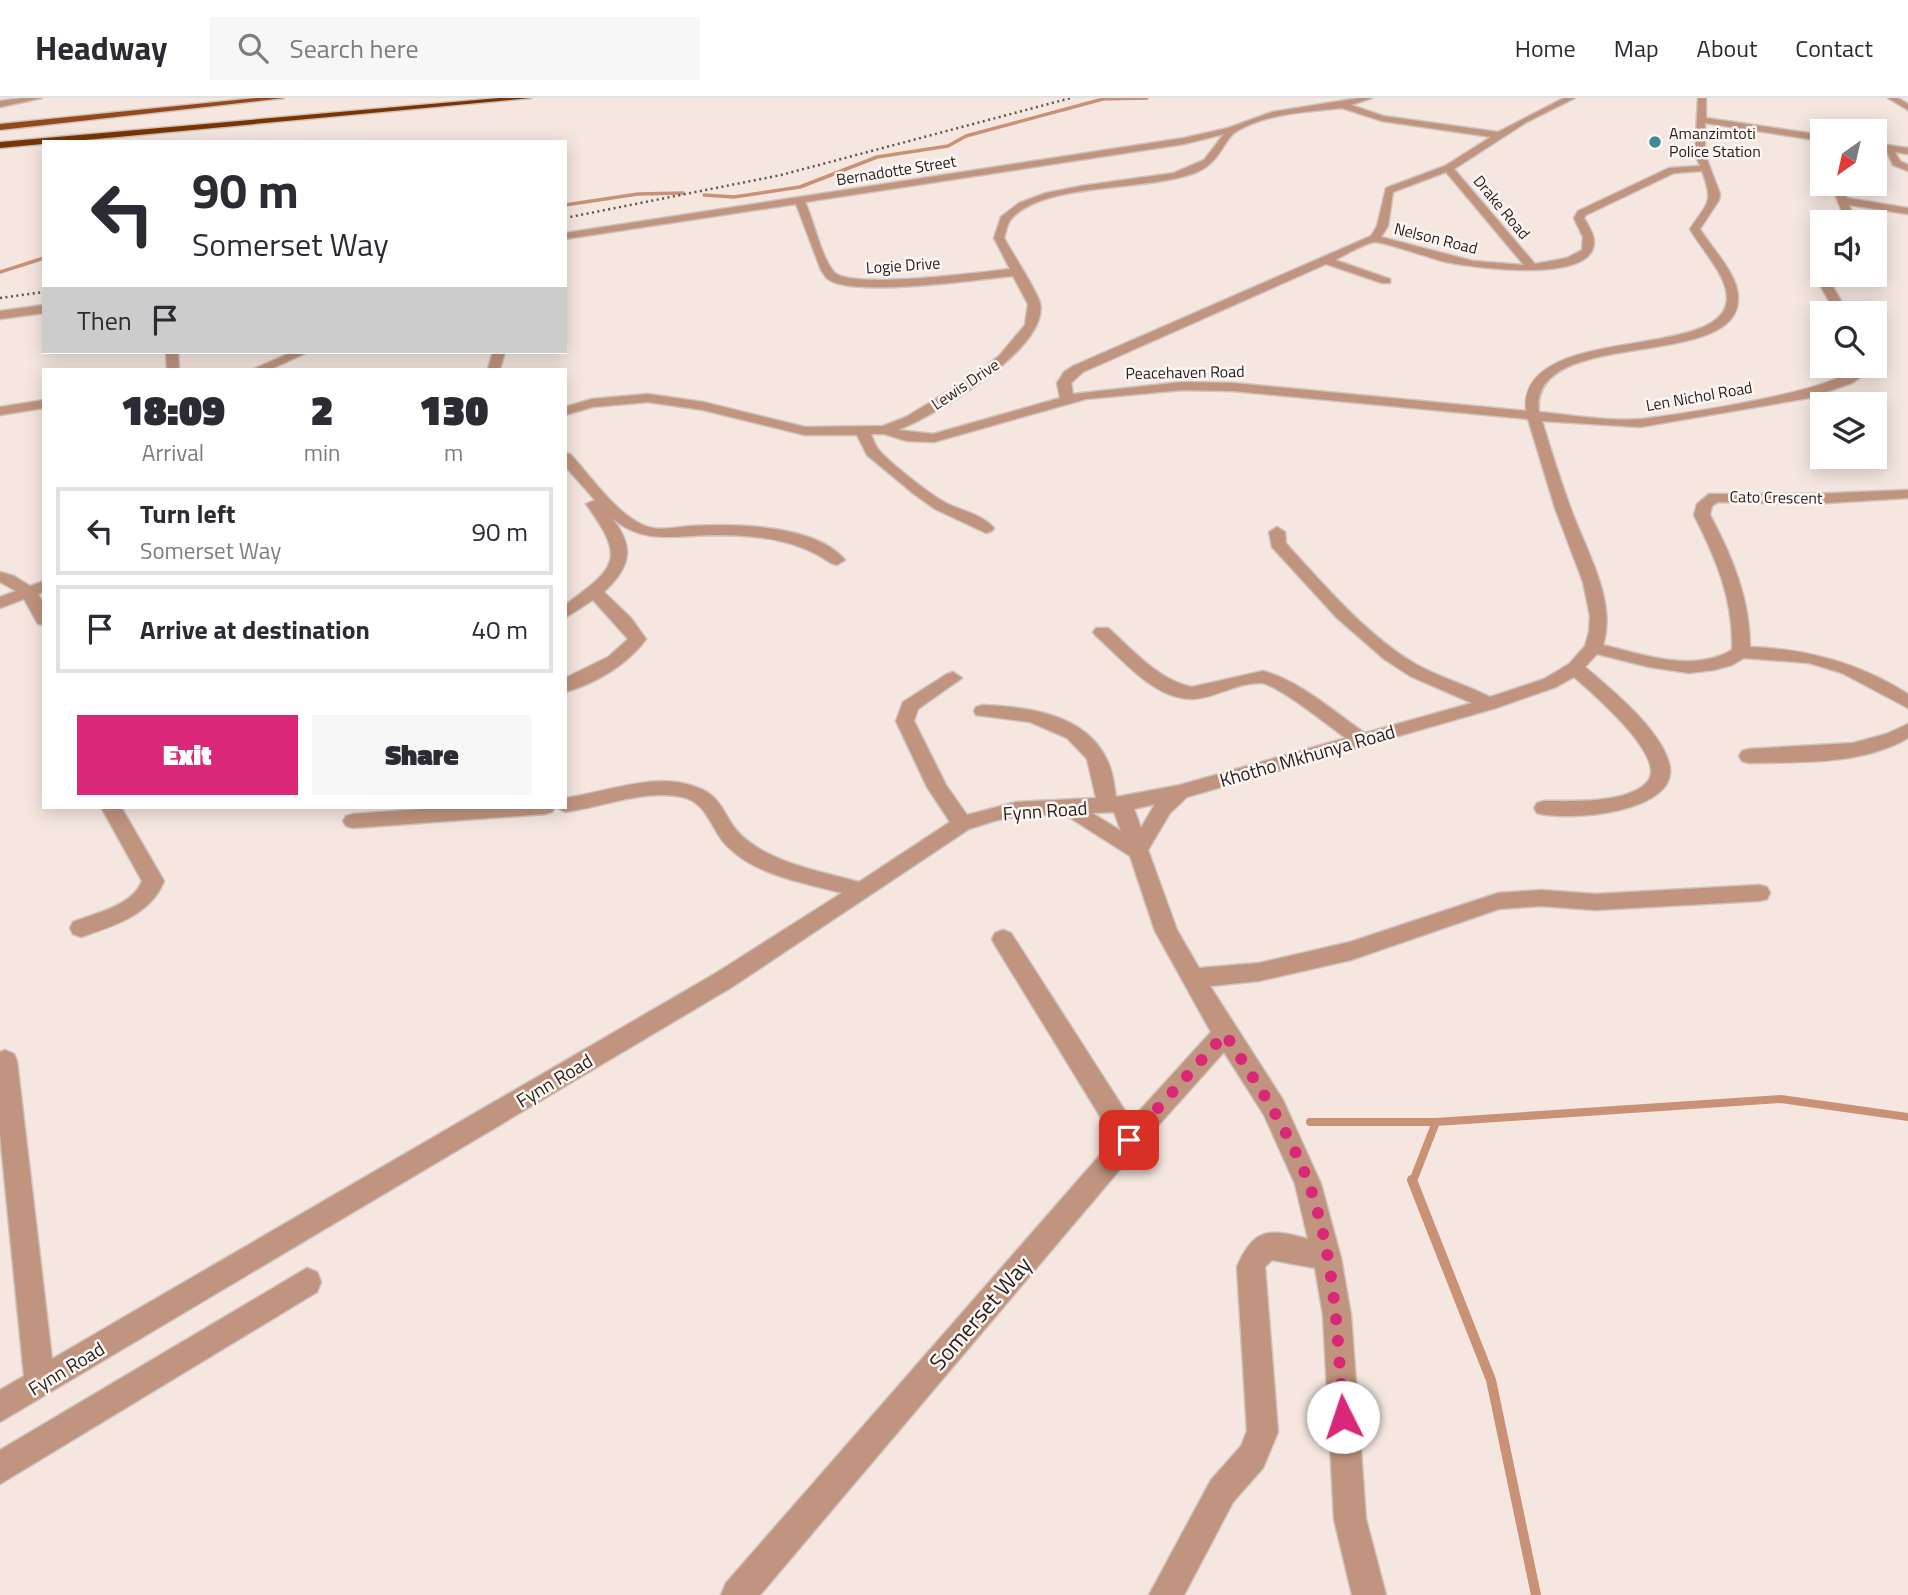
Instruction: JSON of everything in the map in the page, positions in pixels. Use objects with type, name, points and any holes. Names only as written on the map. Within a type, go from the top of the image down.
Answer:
[{"type":"highway","points":[[0,136],[436,98]]},
{"type":"highway","points":[[56,140],[527,98]]},
{"type":"highway","points":[[0,145],[42,141]]},
{"type":"main road","points":[[0,127],[280,98]]},
{"type":"street","points":[[0,104],[37,98]]},
{"type":"street","points":[[1231,130],[1272,115],[1368,98]]},
{"type":"street","points":[[1375,238],[1386,220],[1385,201],[1389,190],[1448,168],[1498,135],[1571,98]]},
{"type":"street","points":[[1702,98],[1700,155],[1713,185],[1714,200],[1695,229],[1734,295],[1732,311],[1717,327],[1701,334],[1587,358],[1554,369],[1533,390],[1533,415],[1563,508],[1591,582],[1599,616],[1593,648],[1664,664],[1708,667],[1729,662],[1741,652],[1780,653],[1832,661],[1868,676],[1908,702]]},
{"type":"street","points":[[1892,98],[1908,107]]},
{"type":"street","points":[[1342,104],[1382,118],[1498,135]]},
{"type":"street","points":[[1701,120],[1810,138]]},
{"type":"street","name":"Bernadotte Street","points":[[567,236],[1184,141],[1231,130]]},
{"type":"street","name":"Lewis Drive","points":[[567,411],[617,400],[668,399],[805,431],[885,430],[911,420],[975,382],[1003,359],[1031,326],[1034,304],[1002,249],[998,230],[1003,219],[1020,205],[1071,191],[1184,174],[1199,154],[1214,158],[1231,130]]},
{"type":"street","points":[[1184,141],[1199,154]]},
{"type":"street","points":[[1887,148],[1908,151]]},
{"type":"street","points":[[1887,153],[1896,163],[1908,168]]},
{"type":"street","name":"Drake Road","points":[[1448,168],[1532,267]]},
{"type":"street","name":"Nelson Road","points":[[1067,399],[1064,383],[1069,375],[1078,369],[1375,238],[1412,251],[1468,263],[1532,267],[1563,263],[1587,250],[1589,240],[1579,218],[1590,209],[1672,170],[1707,168]]},
{"type":"street","points":[[1842,196],[1847,210]]},
{"type":"street","points":[[1844,201],[1908,211]]},
{"type":"street","name":"Logie Drive","points":[[800,202],[826,267],[832,278],[840,282],[875,284],[1017,272]]},
{"type":"street","points":[[1325,260],[1386,281]]},
{"type":"street","points":[[0,315],[42,309]]},
{"type":"street","points":[[262,368],[297,354]]},
{"type":"street","name":"Len Nichol Road","points":[[1533,415],[1626,424],[1654,421],[1804,395],[1850,378]]},
{"type":"street","name":"Peacehaven Road","points":[[885,430],[907,437],[934,438],[1067,399],[1128,390],[1221,386],[1533,415]]},
{"type":"street","points":[[4,412],[42,404]]},
{"type":"street","points":[[863,432],[872,452],[919,491],[940,506],[967,516],[986,528]]},
{"type":"street","points":[[567,459],[608,504],[639,529],[668,532],[726,530],[778,536],[811,544],[837,560]]},
{"type":"street","points":[[567,472],[609,521],[622,549],[621,564],[594,591],[567,611]]},
{"type":"street","name":"Cato Crescent","points":[[1741,652],[1742,637],[1735,596],[1723,555],[1702,515],[1705,504],[1714,497],[1727,495],[1811,499],[1908,494]]},
{"type":"street","points":[[1277,532],[1278,544],[1285,552],[1376,644],[1417,673],[1465,690],[1489,704]]},
{"type":"street","points":[[0,577],[17,584],[27,592],[39,605],[42,617],[0,611]]},
{"type":"street","points":[[0,603],[42,587]]},
{"type":"street","points":[[567,685],[619,658],[632,649],[637,639],[625,622],[594,591]]},
{"type":"street","points":[[1102,632],[1157,678],[1180,692],[1192,693],[1263,677],[1284,686],[1360,739]]},
{"type":"street","name":"Khotho Mkhunya Road","points":[[1115,804],[1180,792],[1489,704],[1550,683],[1575,668],[1593,648]]},
{"type":"street","points":[[1544,808],[1579,808],[1623,802],[1653,788],[1661,776],[1661,764],[1633,722],[1611,698],[1575,668]]},
{"type":"street","points":[[953,678],[910,706],[905,721],[937,787],[962,824]]},
{"type":"street","points":[[984,711],[1019,712],[1036,716],[1066,730],[1097,758],[1137,851],[1166,931],[1225,1034],[1274,1108],[1308,1184],[1327,1258],[1337,1315],[1350,1520],[1368,1595]]},
{"type":"street","points":[[1749,756],[1811,755],[1854,750],[1908,730]]},
{"type":"street","points":[[567,805],[641,791],[679,789],[698,794],[710,800],[724,826],[740,846],[794,870],[862,891]]},
{"type":"street","points":[[1137,851],[1163,808],[1180,792]]},
{"type":"street","name":"Fynn Road","points":[[0,1407],[724,980],[962,824],[1016,809],[1115,804]]},
{"type":"street","points":[[1070,808],[1137,851]]},
{"type":"street","points":[[81,928],[135,904],[152,890],[153,881],[112,809]]},
{"type":"street","points":[[353,821],[518,809]]},
{"type":"street","points":[[1194,978],[1259,972],[1351,951],[1497,901],[1541,898],[1595,902],[1759,893]]},
{"type":"street","points":[[1003,939],[1129,1140]]},
{"type":"street","name":"Somerset Way","points":[[738,1595],[1129,1140],[1225,1034]]},
{"type":"street","points":[[5,1061],[40,1383]]},
{"type":"street","points":[[1166,1595],[1222,1491],[1252,1457],[1263,1432],[1251,1268],[1254,1254],[1263,1247],[1280,1246],[1327,1258]]},
{"type":"street","points":[[0,1468],[307,1282]]},
{"type":"waterway","points":[[704,195],[734,197],[800,187],[877,157],[948,146],[966,136],[1103,99],[1147,98]]},
{"type":"waterway","points":[[567,205],[638,194],[683,193]]},
{"type":"waterway","points":[[0,272],[42,259]]},
{"type":"waterway","points":[[1436,1122],[1781,1099],[1908,1117]]},
{"type":"waterway","points":[[1310,1122],[1436,1122]]},
{"type":"waterway","points":[[1413,1181],[1436,1122]]},
{"type":"waterway","points":[[1412,1180],[1491,1380],[1536,1595]]},
{"type":"railway","points":[[567,218],[781,175],[1071,98]]},
{"type":"railway","points":[[0,298],[42,292]]},
{"type":"place","name":"Amanzimtoti Police Station","points":[[1655,142]]},
{"type":"route","points":[[1129,1140],[1225,1034],[1274,1108],[1308,1184],[1327,1258],[1337,1315],[1343,1417]]}]
